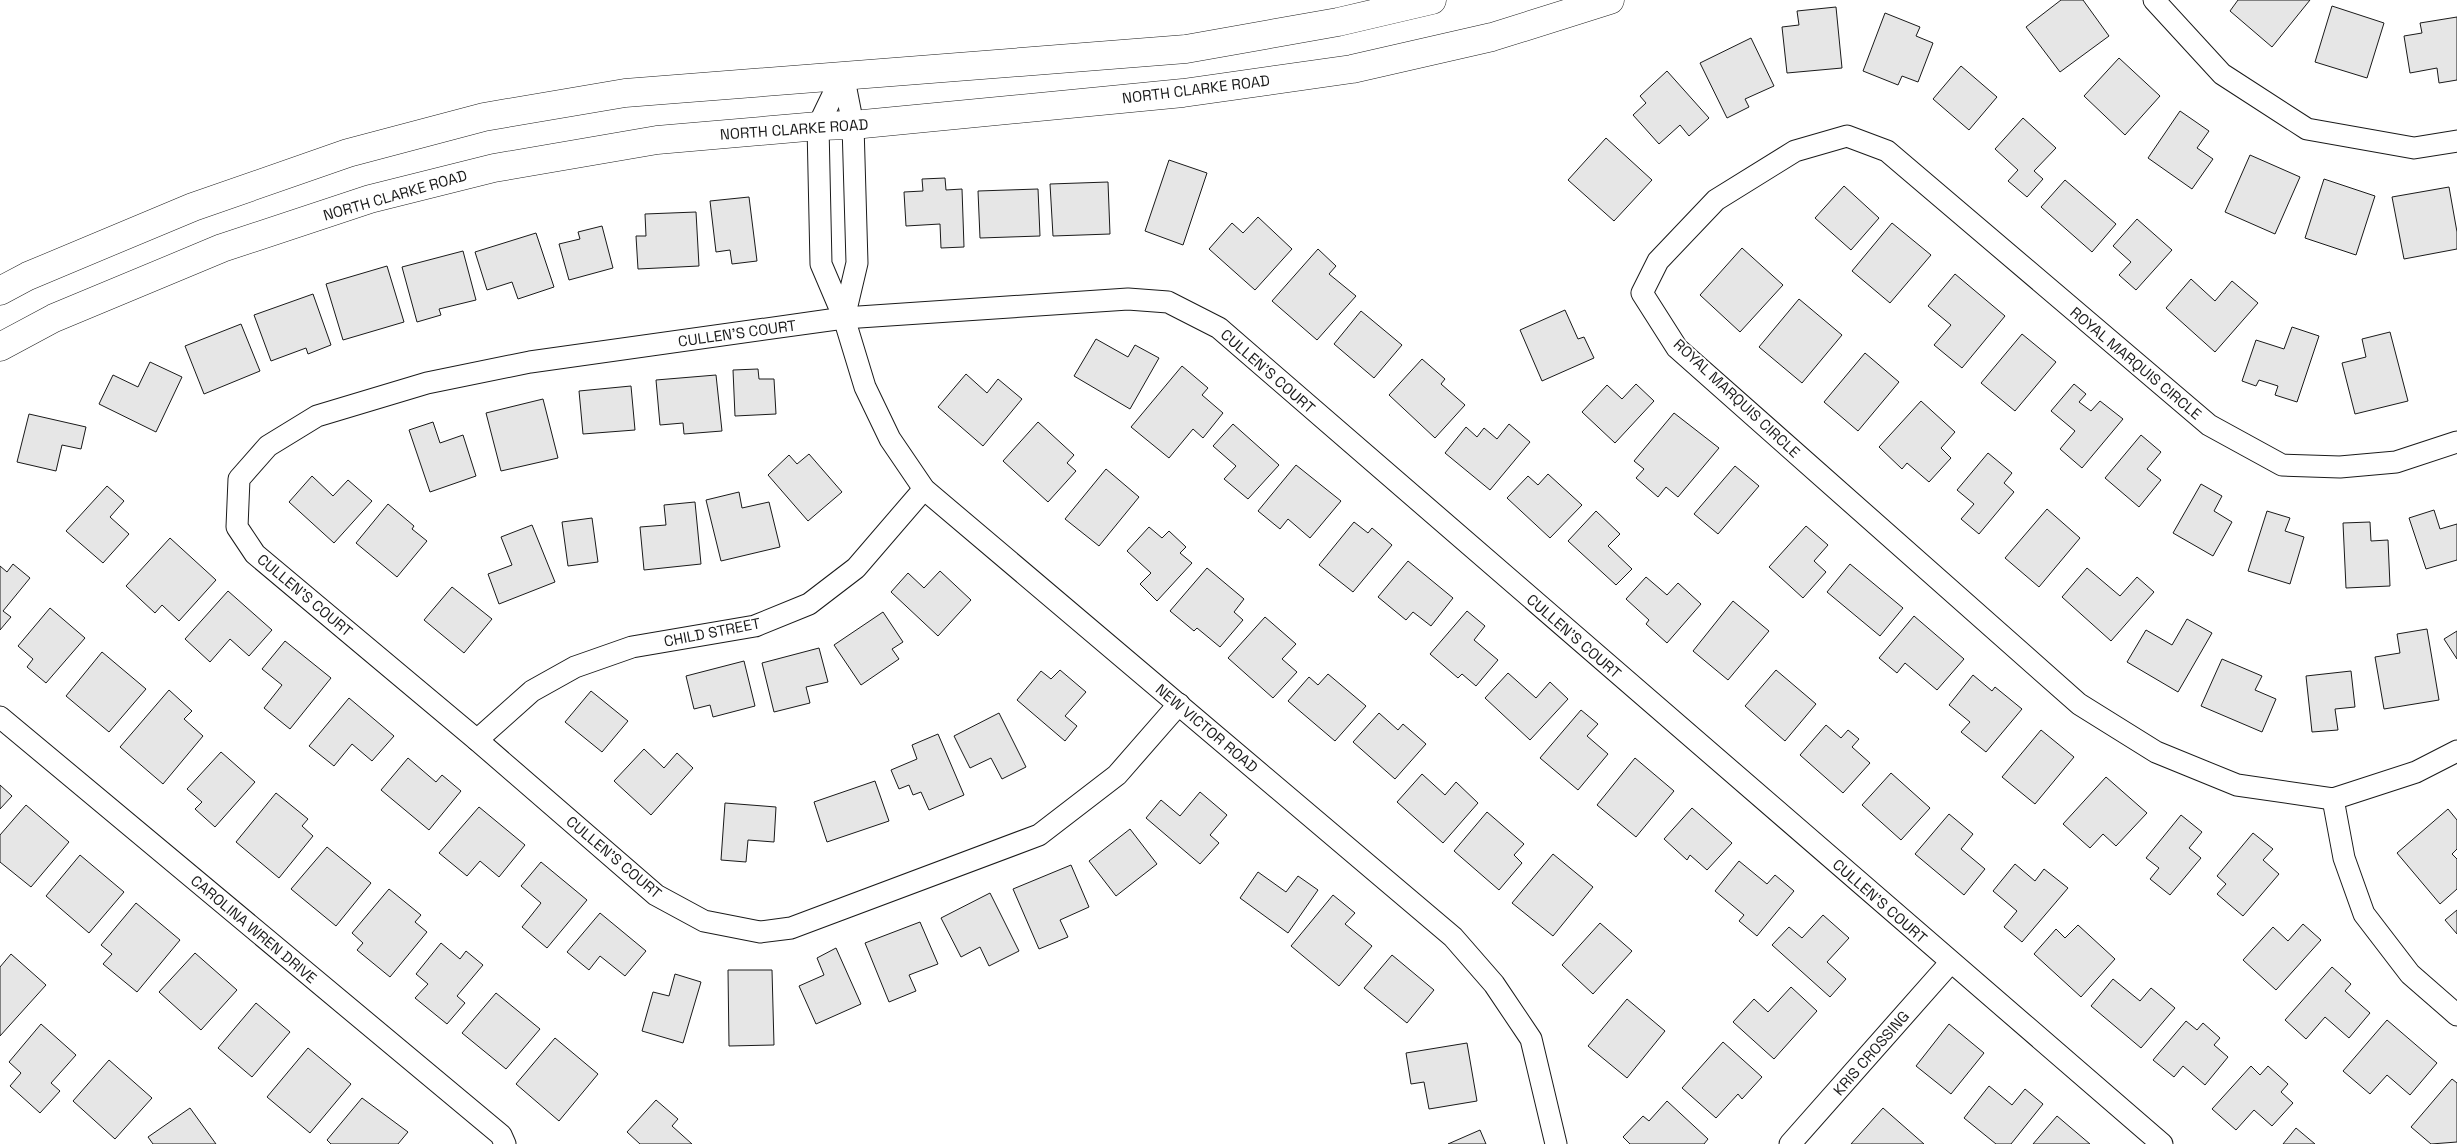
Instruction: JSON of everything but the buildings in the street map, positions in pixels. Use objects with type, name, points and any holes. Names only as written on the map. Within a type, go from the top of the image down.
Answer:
[{"type":"street","points":[[0,291],[28,276],[192,207],[348,153],[484,117],[625,93],[843,74],[1186,49],[1338,22],[1432,0]]},
{"type":"street","name":"NORTH CLARKE ROAD","points":[[0,347],[54,318],[222,248],[370,199],[494,168],[657,140],[818,126],[853,125],[1183,92],[1352,69],[1492,37],[1610,0]]},
{"type":"street","points":[[2154,0],[2222,74],[2307,129],[2414,148],[2457,140]]},
{"type":"street","name":"NEW VICTOR ROAD","points":[[843,74],[853,125],[856,263],[844,318]]},
{"type":"street","name":"NEW VICTOR ROAD","points":[[843,74],[818,126],[821,264],[844,318],[865,387],[890,439],[924,488],[1454,937],[1494,984],[1531,1039],[1556,1144]]},
{"type":"street","name":"ROYAL MARQUIS CIRCLE","points":[[2457,442],[2396,462],[2340,467],[2282,465],[2209,426],[1887,151],[1847,136],[1795,151],[1716,200],[1658,261],[1642,293],[1677,348],[2079,704],[2156,752],[2236,785],[2333,799],[2416,772],[2457,751]]},
{"type":"street","name":"CULLEN'S COURT","points":[[1179,704],[1117,775],[1039,834],[791,928],[760,932],[704,921],[656,895],[477,740],[255,554],[237,526],[239,479],[268,446],[317,416],[427,384],[530,362],[844,318],[1128,299],[1168,302],[1219,328],[2162,1144]]},
{"type":"street","name":"CHILD STREET","points":[[477,740],[532,691],[576,667],[632,647],[755,626],[809,604],[856,568],[924,488]]},
{"type":"street","name":"CAROLINA WREN DRIVE","points":[[0,717],[501,1135],[505,1144]]},
{"type":"street","points":[[2333,799],[2344,858],[2364,914],[2410,974],[2457,1014]]},
{"type":"street","name":"KRIS CROSSING","points":[[1790,1144],[1951,962]]}]
